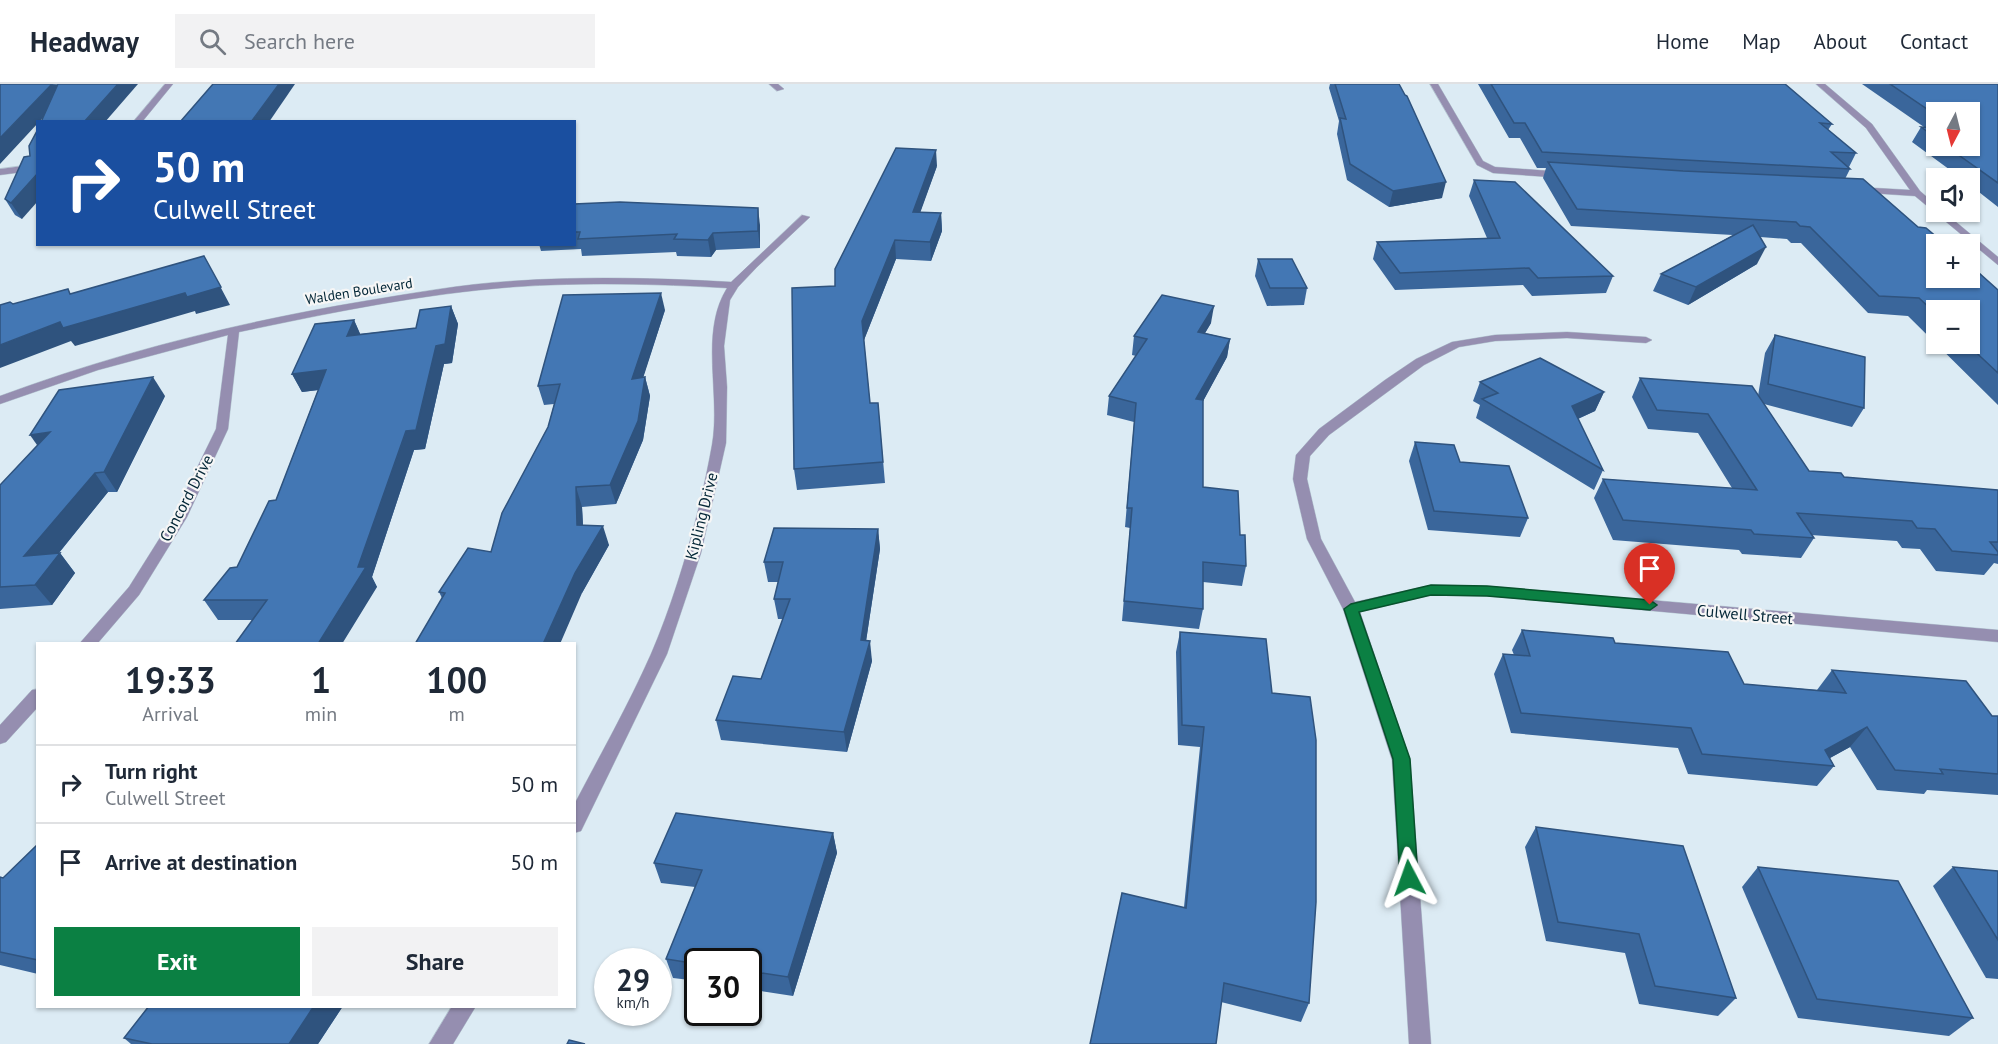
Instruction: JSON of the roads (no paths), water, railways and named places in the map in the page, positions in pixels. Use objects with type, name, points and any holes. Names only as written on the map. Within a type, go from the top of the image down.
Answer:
[{"type":"street","points":[[138,120],[169,84]]},
{"type":"street","points":[[1434,84],[1480,163],[1493,170],[1573,175]]},
{"type":"street","points":[[1820,84],[1869,126],[1917,193],[1926,200]]},
{"type":"street","points":[[0,172],[36,167]]},
{"type":"street","points":[[1848,190],[1917,193]]},
{"type":"street","name":"Kipling Drive","points":[[576,821],[659,654],[693,553],[719,443],[721,387],[718,346],[725,300],[734,285],[805,217]]},
{"type":"street","points":[[1952,222],[1998,262]]},
{"type":"street","name":"Walden Boulevard","points":[[0,400],[63,376],[234,330],[363,305],[527,283],[642,280],[734,285]]},
{"type":"street","name":"Concord Drive","points":[[89,642],[139,582],[180,517],[222,429],[234,330]]},
{"type":"street","points":[[1420,1044],[1401,759],[1351,609],[1314,539],[1300,479],[1304,455],[1324,432],[1420,362],[1456,344],[1495,338],[1567,335],[1646,339]]},
{"type":"street","name":"Culwell Street","points":[[1351,609],[1431,590],[1487,591],[1998,636]]},
{"type":"street","points":[[0,737],[36,697]]},
{"type":"street","points":[[440,1044],[464,1008]]}]
